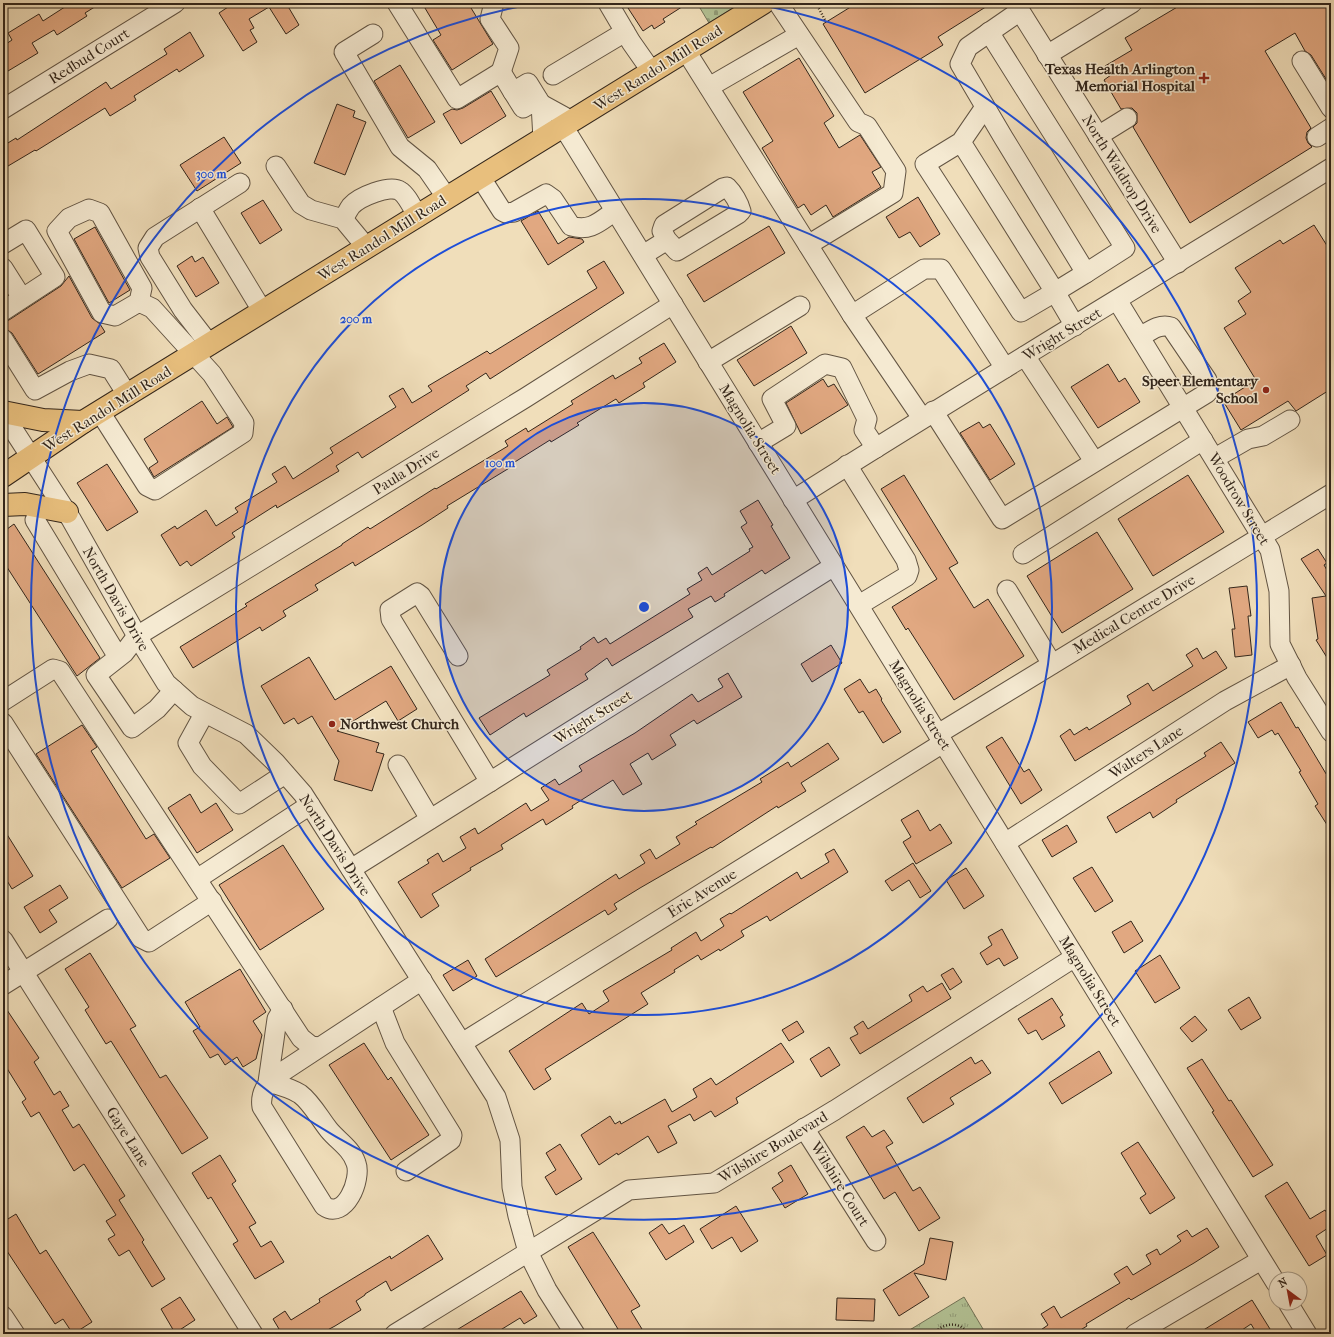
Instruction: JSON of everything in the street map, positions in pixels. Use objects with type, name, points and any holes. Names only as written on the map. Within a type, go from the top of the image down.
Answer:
[{"type":"main road","name":"West Randol Mill Road","points":[[3,476],[92,417],[763,3]]},
{"type":"main road","points":[[3,413],[43,420],[92,417]]},
{"type":"main road","points":[[3,505],[25,504],[66,512]]},
{"type":"street","name":"Redbud Court","points":[[3,110],[175,3]]},
{"type":"street","points":[[398,3],[457,99],[501,72],[509,48],[490,19],[493,7],[491,3]]},
{"type":"street","points":[[608,3],[625,32],[652,72]]},
{"type":"street","points":[[778,3],[858,122],[867,126],[896,171],[893,193],[808,245]]},
{"type":"street","points":[[1047,55],[1132,3]]},
{"type":"street","points":[[1018,7],[990,32],[968,47],[960,64],[1086,273]]},
{"type":"street","name":"North Waldrop Drive","points":[[1018,7],[1178,263]]},
{"type":"street","points":[[553,75],[625,32]]},
{"type":"street","points":[[986,107],[961,142],[925,164],[1021,312],[1126,248],[990,32]]},
{"type":"street","points":[[373,34],[344,52],[400,147],[428,169],[447,198]]},
{"type":"street","points":[[709,87],[799,35]]},
{"type":"street","points":[[686,51],[852,314],[928,415],[1002,519],[1094,461],[1207,393],[1209,386],[1196,361],[1171,326],[1166,325],[1156,327],[1140,337]]},
{"type":"street","points":[[1302,61],[1331,108]]},
{"type":"street","points":[[501,72],[513,92],[528,83],[540,102],[568,124]]},
{"type":"street","points":[[540,102],[543,139]]},
{"type":"street","points":[[1098,136],[1127,118]]},
{"type":"street","name":"Magnolia Street","points":[[568,124],[615,210],[1269,1271]]},
{"type":"street","points":[[961,142],[1075,326]]},
{"type":"street","points":[[276,166],[301,204],[311,210],[343,220],[367,248]]},
{"type":"street","name":"Wright Street","points":[[793,500],[1005,368],[1178,263],[1329,174]]},
{"type":"street","points":[[481,178],[502,211],[506,213],[514,212],[546,194],[553,200],[571,226],[578,228],[591,227],[615,210]]},
{"type":"street","points":[[92,417],[151,489],[160,488],[243,433],[244,423],[212,374],[183,310],[150,257],[148,248],[155,237],[240,183]]},
{"type":"street","points":[[343,220],[352,205],[362,197],[379,191],[396,189],[402,191],[418,216]]},
{"type":"street","points":[[200,208],[263,312]]},
{"type":"street","points":[[89,209],[100,213],[142,288],[139,302],[115,316],[102,313],[57,232],[69,218],[89,209]]},
{"type":"street","points":[[3,244],[26,230],[55,277],[3,311]]},
{"type":"street","points":[[643,255],[667,240]]},
{"type":"street","points":[[3,268],[22,298]]},
{"type":"street","points":[[852,314],[924,269],[941,269],[1005,368]]},
{"type":"street","name":"Woodrow Street","points":[[1117,300],[1270,550],[1279,591],[1280,644],[1290,665],[1331,732]]},
{"type":"street","points":[[139,302],[152,308],[202,350]]},
{"type":"street","name":"Paula Drive","points":[[174,690],[157,709],[132,728],[96,675],[118,657],[137,636],[525,398],[673,304]]},
{"type":"street","points":[[708,362],[800,306]]},
{"type":"street","points":[[3,339],[35,390],[70,371],[89,364],[111,369],[128,396]]},
{"type":"street","points":[[1025,356],[1094,461]]},
{"type":"street","points":[[758,443],[786,426],[772,399],[825,364],[842,368],[867,419],[864,430],[876,448]]},
{"type":"street","name":"North Davis Drive","points":[[3,413],[66,512],[166,684],[204,714],[246,734],[285,774],[310,805],[462,1042],[496,1098],[510,1140],[512,1187],[528,1252],[547,1290],[575,1334]]},
{"type":"street","points":[[1215,458],[1248,439],[1263,436],[1290,420]]},
{"type":"street","points":[[1023,554],[1203,440]]},
{"type":"street","points":[[847,465],[906,560],[909,570],[907,576],[859,605]]},
{"type":"street","name":"Medical Centre Drive","points":[[940,738],[1052,664],[1331,494]]},
{"type":"street","points":[[35,520],[118,657]]},
{"type":"street","points":[[59,560],[84,542]]},
{"type":"street","name":"Wright Street","points":[[351,869],[834,566]]},
{"type":"street","points":[[1007,590],[1052,664]]},
{"type":"street","points":[[458,656],[421,596],[417,593],[390,610],[391,619],[490,782]]},
{"type":"street","name":"Walters Lane","points":[[1005,843],[1225,701],[1290,665]]},
{"type":"street","points":[[3,700],[53,669],[60,671],[302,1038],[311,1046],[318,1047]]},
{"type":"street","points":[[204,714],[188,743],[202,766],[239,804],[285,774]]},
{"type":"street","points":[[3,723],[141,938],[149,942],[212,901]]},
{"type":"street","name":"Eric Avenue","points":[[462,1042],[940,738]]},
{"type":"street","points":[[398,765],[430,819]]},
{"type":"street","points":[[197,878],[310,805]]},
{"type":"street","points":[[3,985],[108,919]]},
{"type":"street","name":"Gaye Lane","points":[[3,940],[253,1334]]},
{"type":"street","name":"Wilshire Boulevard","points":[[395,1334],[629,1190],[714,1183],[1075,957]]},
{"type":"street","points":[[268,1082],[318,1047],[422,980]]},
{"type":"street","points":[[380,1007],[395,1043],[452,1135],[451,1140],[406,1170]]},
{"type":"street","points":[[268,1082],[293,1090],[304,1098],[333,1136],[346,1146],[356,1162],[357,1173],[350,1198],[337,1209],[332,1210],[324,1206],[262,1107],[262,1094],[268,1082],[277,1019],[283,1009]]},
{"type":"street","name":"Wilshire Court","points":[[804,1128],[876,1241]]},
{"type":"street","points":[[1135,1334],[1262,1260]]},
{"type":"street","points":[[1293,1311],[1307,1334]]},
{"type":"street","points":[[3,1316],[15,1334]]},
{"type":"path","points":[[816,3],[826,22]]},
{"type":"path","points":[[934,1334],[943,1326],[949,1324],[962,1327],[970,1334]]},
{"type":"green space","points":[[697,3],[741,3],[709,23]]},
{"type":"green space","points":[[964,1297],[986,1334],[903,1334]]},
{"type":"building","points":[[71,3],[101,3],[85,13],[87,16],[57,35],[54,30],[32,43],[38,53],[3,74],[3,46],[12,40],[8,33],[39,14],[43,21]]},
{"type":"building","points":[[234,3],[286,3],[299,25],[286,34],[269,7],[249,19],[254,28],[250,30],[257,42],[243,51],[219,13]]},
{"type":"building","points":[[422,3],[468,3],[493,44],[452,70],[433,40],[441,35]]},
{"type":"building","points":[[636,3],[688,3],[663,19],[665,22],[654,29],[652,25],[643,31],[628,8]]},
{"type":"building","points":[[857,3],[992,3],[938,37],[943,45],[865,93],[823,24]]},
{"type":"building","name":"Texas Health Arlington Memorial Hospital","points":[[1184,3],[1331,3],[1331,87],[1311,55],[1305,51],[1295,33],[1265,51],[1311,128],[1307,132],[1306,138],[1312,147],[1190,223],[1133,127],[1137,123],[1137,113],[1132,108],[1121,109],[1104,80],[1111,75],[1105,66],[1132,50],[1125,38]]},
{"type":"building","points":[[190,32],[204,56],[179,72],[177,69],[134,96],[136,100],[110,116],[105,108],[36,151],[35,150],[3,169],[3,146],[16,138],[17,140],[106,82],[111,89],[167,54],[164,49]]},
{"type":"building","points":[[799,58],[834,116],[824,123],[839,148],[860,135],[881,167],[872,172],[881,187],[833,217],[826,205],[811,215],[804,204],[798,208],[762,148],[773,141],[743,92]]},
{"type":"building","points":[[400,65],[435,122],[408,138],[374,81]]},
{"type":"building","points":[[491,91],[506,116],[461,144],[443,114],[452,109],[457,110],[463,108]]},
{"type":"building","points":[[337,104],[355,111],[353,117],[366,122],[345,175],[314,163]]},
{"type":"building","points":[[224,137],[241,163],[197,191],[180,165]]},
{"type":"building","points":[[918,197],[940,234],[920,247],[910,232],[899,238],[886,217]]},
{"type":"building","points":[[263,200],[282,230],[260,244],[241,213]]},
{"type":"building","points":[[538,211],[558,244],[569,237],[582,239],[584,242],[548,265],[521,221]]},
{"type":"building","points":[[1314,225],[1331,252],[1331,389],[1296,411],[1288,401],[1241,430],[1223,401],[1256,380],[1224,328],[1246,314],[1238,301],[1251,292],[1235,268],[1280,240],[1283,244]]},
{"type":"building","points":[[769,226],[785,253],[704,302],[687,275]]},
{"type":"building","points":[[95,227],[130,290],[109,303],[74,239]]},
{"type":"building","points":[[192,256],[195,262],[203,257],[219,283],[196,297],[177,266]]},
{"type":"building","points":[[604,261],[624,293],[490,379],[486,373],[466,386],[469,390],[362,458],[358,452],[336,466],[339,471],[277,508],[276,505],[232,533],[235,537],[191,566],[187,561],[180,566],[161,535],[175,526],[177,529],[206,510],[216,526],[238,512],[235,508],[277,482],[272,474],[285,466],[293,479],[333,453],[330,448],[396,407],[389,396],[403,388],[412,403],[432,391],[428,386],[487,351],[490,354],[597,288],[587,271]]},
{"type":"building","points":[[69,276],[92,318],[100,324],[105,332],[38,374],[12,333],[4,328],[3,322],[9,320],[61,286]]},
{"type":"building","points":[[791,326],[807,353],[754,386],[737,360]]},
{"type":"building","points":[[664,343],[676,362],[643,383],[645,387],[619,403],[616,399],[577,423],[579,425],[551,442],[550,440],[510,465],[511,467],[447,506],[448,508],[422,525],[355,566],[353,562],[315,585],[318,590],[283,611],[286,616],[262,631],[260,627],[193,668],[180,647],[247,606],[245,604],[342,545],[368,527],[370,529],[435,488],[436,489],[508,446],[505,441],[526,428],[528,432],[573,404],[571,401],[613,375],[615,379],[642,363],[639,358]]},
{"type":"building","points":[[1108,364],[1119,382],[1125,378],[1140,402],[1098,428],[1071,387]]},
{"type":"building","points":[[823,379],[828,387],[834,384],[848,405],[801,434],[786,403]]},
{"type":"building","points":[[202,401],[217,424],[227,417],[233,427],[154,477],[149,468],[158,462],[144,439]]},
{"type":"building","points":[[979,422],[983,428],[990,424],[1015,464],[990,480],[960,433]]},
{"type":"building","points":[[107,464],[138,512],[107,531],[77,483]]},
{"type":"building","points":[[904,475],[958,563],[949,568],[974,608],[988,599],[1024,656],[954,700],[908,628],[906,630],[892,607],[937,579],[881,489]]},
{"type":"building","points":[[1188,475],[1224,532],[1153,576],[1118,519]]},
{"type":"building","points":[[758,500],[790,558],[765,574],[762,570],[724,594],[725,596],[715,602],[711,596],[688,609],[693,617],[612,666],[607,658],[585,674],[588,679],[526,717],[524,713],[490,735],[479,718],[550,675],[547,670],[581,649],[580,647],[594,637],[598,643],[606,638],[610,644],[690,594],[687,589],[702,580],[698,573],[707,567],[712,575],[750,551],[749,549],[753,547],[741,527],[747,523],[740,511]]},
{"type":"building","points":[[14,524],[100,658],[77,676],[3,561],[3,532]]},
{"type":"building","points":[[1097,532],[1133,589],[1062,633],[1027,576]]},
{"type":"building","points":[[1318,549],[1327,563],[1324,565],[1331,577],[1331,664],[1316,640],[1318,639],[1312,598],[1326,596],[1301,559]]},
{"type":"building","points":[[1247,586],[1251,616],[1248,616],[1252,655],[1235,657],[1232,629],[1235,629],[1229,588]]},
{"type":"building","points":[[831,645],[842,663],[812,682],[801,664]]},
{"type":"building","points":[[1197,648],[1203,659],[1216,651],[1227,668],[1075,761],[1060,736],[1070,729],[1074,735],[1087,727],[1089,730],[1131,704],[1127,696],[1148,683],[1153,691],[1193,666],[1186,655]]},
{"type":"building","name":"Northwest Church","points":[[309,657],[335,700],[391,666],[417,709],[398,721],[386,701],[337,731],[379,743],[376,752],[384,754],[372,791],[334,780],[339,761],[312,716],[298,724],[294,718],[284,724],[261,686]]},
{"type":"building","points":[[728,673],[742,697],[697,724],[694,720],[670,735],[676,745],[652,760],[648,753],[630,764],[642,784],[623,795],[613,780],[572,806],[573,808],[546,825],[543,819],[501,845],[503,849],[470,868],[471,870],[432,894],[439,906],[421,918],[398,882],[429,863],[427,860],[438,853],[443,862],[466,848],[460,837],[475,828],[478,834],[526,803],[531,811],[549,800],[541,788],[555,779],[559,785],[582,771],[579,766],[635,733],[692,694],[698,702],[723,687],[718,679]]},
{"type":"building","points":[[860,679],[869,693],[876,689],[882,699],[881,700],[901,732],[883,743],[863,711],[859,713],[844,689]]},
{"type":"building","points":[[1281,702],[1331,782],[1331,831],[1315,806],[1318,804],[1299,772],[1301,771],[1278,733],[1275,735],[1272,730],[1258,738],[1248,722]]},
{"type":"building","points":[[82,725],[97,747],[91,751],[146,839],[154,834],[170,858],[122,888],[36,754]]},
{"type":"building","points":[[1002,737],[1024,772],[1029,769],[1042,790],[1021,804],[986,747]]},
{"type":"building","points":[[1221,742],[1235,763],[1176,800],[1177,802],[1153,818],[1150,812],[1116,833],[1107,817],[1206,756],[1204,753]]},
{"type":"building","points":[[828,743],[839,759],[801,783],[806,791],[778,808],[777,806],[712,848],[711,847],[614,904],[617,909],[608,915],[605,910],[496,977],[485,959],[616,874],[619,879],[645,863],[640,855],[650,849],[656,859],[680,844],[676,837],[697,824],[695,822],[762,782],[760,779],[788,762],[791,767]]},
{"type":"building","points":[[190,794],[201,813],[216,803],[233,830],[197,853],[168,808]]},
{"type":"building","points":[[918,810],[930,831],[940,824],[952,843],[916,864],[903,842],[911,837],[901,820]]},
{"type":"building","points":[[1067,825],[1077,842],[1052,857],[1042,840]]},
{"type":"building","points":[[3,828],[33,876],[12,889],[3,874]]},
{"type":"building","points":[[283,845],[324,909],[260,950],[219,885]]},
{"type":"building","points":[[834,849],[848,872],[770,921],[767,916],[741,931],[744,936],[720,951],[719,949],[701,960],[698,955],[674,970],[675,972],[641,993],[648,1004],[545,1069],[551,1079],[534,1090],[509,1051],[582,1003],[589,1014],[609,1001],[603,991],[672,950],[671,948],[696,932],[701,941],[724,926],[720,919],[730,913],[731,914],[797,872],[801,879],[829,862],[825,854]]},
{"type":"building","points":[[913,863],[931,891],[920,898],[909,880],[892,891],[885,881]]},
{"type":"building","points":[[1092,867],[1113,901],[1095,912],[1073,878]]},
{"type":"building","points":[[966,868],[984,896],[964,909],[946,880]]},
{"type":"building","points":[[60,885],[68,898],[49,910],[57,922],[40,933],[24,907]]},
{"type":"building","points":[[1131,921],[1143,941],[1124,953],[1112,932]]},
{"type":"building","points":[[1002,929],[1018,958],[1004,966],[999,958],[987,965],[980,953],[992,945],[988,937]]},
{"type":"building","points":[[90,953],[136,1026],[130,1029],[160,1078],[166,1075],[208,1138],[182,1154],[111,1041],[106,1044],[85,1010],[89,1007],[65,969]]},
{"type":"building","points":[[1160,955],[1180,988],[1155,1003],[1135,971]]},
{"type":"building","points":[[468,960],[477,976],[453,991],[443,975]]},
{"type":"building","points":[[953,968],[962,982],[950,990],[941,975]]},
{"type":"building","points":[[240,969],[266,1012],[253,1021],[262,1035],[256,1059],[243,1067],[237,1057],[225,1065],[218,1054],[210,1058],[193,1031],[200,1027],[185,1002]]},
{"type":"building","points":[[942,983],[951,998],[860,1054],[850,1038],[858,1034],[854,1027],[863,1021],[868,1029],[912,1001],[909,995],[923,986],[927,992]]},
{"type":"building","points":[[1249,997],[1261,1018],[1241,1030],[1228,1010]]},
{"type":"building","points":[[1052,998],[1063,1015],[1060,1017],[1065,1026],[1042,1040],[1036,1030],[1028,1034],[1018,1019]]},
{"type":"building","points":[[3,1004],[39,1058],[34,1062],[54,1095],[60,1091],[69,1106],[62,1110],[73,1128],[79,1124],[125,1196],[119,1200],[144,1240],[142,1242],[165,1279],[152,1287],[129,1250],[119,1256],[108,1239],[115,1235],[106,1221],[116,1215],[84,1164],[74,1171],[39,1112],[31,1117],[22,1102],[26,1099],[3,1062]]},
{"type":"building","points":[[1195,1016],[1207,1030],[1192,1042],[1180,1028]]},
{"type":"building","points":[[797,1021],[804,1032],[789,1041],[782,1030]]},
{"type":"building","points":[[364,1043],[388,1080],[391,1077],[429,1135],[391,1160],[329,1065]]},
{"type":"building","points":[[781,1043],[794,1062],[736,1098],[738,1103],[715,1117],[711,1111],[694,1121],[690,1114],[668,1126],[677,1143],[658,1153],[648,1136],[599,1165],[581,1135],[610,1116],[615,1124],[620,1121],[621,1124],[665,1099],[672,1112],[697,1097],[693,1089],[711,1078],[716,1085]]},
{"type":"building","points":[[829,1047],[840,1065],[821,1077],[810,1059]]},
{"type":"building","points":[[1099,1051],[1112,1073],[1062,1104],[1049,1083]]},
{"type":"building","points":[[971,1057],[975,1064],[982,1060],[991,1073],[950,1098],[954,1104],[923,1123],[907,1098]]},
{"type":"building","points":[[1202,1059],[1229,1101],[1231,1100],[1273,1165],[1253,1177],[1212,1112],[1214,1111],[1187,1068]]},
{"type":"building","points":[[864,1126],[872,1137],[884,1130],[893,1143],[886,1147],[913,1191],[920,1187],[940,1218],[919,1231],[895,1192],[884,1199],[846,1137]]},
{"type":"building","points":[[1138,1142],[1175,1198],[1150,1214],[1140,1198],[1146,1194],[1121,1153]]},
{"type":"building","points":[[560,1144],[582,1179],[556,1195],[545,1177],[556,1170],[546,1153]]},
{"type":"building","points":[[220,1155],[236,1181],[232,1184],[256,1223],[249,1227],[261,1247],[271,1241],[284,1262],[255,1279],[233,1244],[238,1241],[211,1197],[208,1199],[192,1173]]},
{"type":"building","points":[[791,1165],[808,1194],[785,1208],[772,1188],[783,1181],[778,1173]]},
{"type":"building","points":[[1287,1182],[1310,1219],[1325,1210],[1331,1219],[1331,1226],[1316,1236],[1327,1255],[1309,1266],[1265,1196]]},
{"type":"building","points":[[736,1206],[758,1241],[741,1252],[732,1237],[712,1249],[700,1229]]},
{"type":"building","points":[[16,1214],[40,1254],[46,1250],[92,1322],[73,1334],[63,1319],[55,1324],[3,1245],[3,1222]]},
{"type":"building","points":[[662,1224],[669,1234],[684,1225],[694,1242],[666,1260],[649,1233]]},
{"type":"building","points":[[1207,1228],[1219,1247],[1194,1263],[1131,1300],[1129,1298],[1086,1324],[1087,1326],[1074,1334],[1035,1334],[1048,1325],[1041,1314],[1054,1306],[1061,1318],[1120,1283],[1114,1274],[1127,1266],[1133,1275],[1151,1264],[1146,1255],[1157,1249],[1160,1255],[1181,1241],[1177,1236],[1187,1230],[1192,1237]]},
{"type":"building","points":[[593,1232],[640,1306],[631,1311],[645,1334],[621,1334],[568,1247]]},
{"type":"building","points":[[428,1235],[443,1259],[391,1291],[386,1281],[356,1301],[361,1310],[320,1334],[282,1334],[273,1319],[285,1311],[291,1320],[320,1302],[319,1299],[390,1256],[391,1259]]},
{"type":"building","points":[[930,1238],[953,1242],[946,1280],[914,1273],[929,1297],[899,1316],[883,1290],[924,1264]]},
{"type":"building","points":[[521,1291],[537,1316],[524,1324],[520,1318],[494,1334],[450,1334]]},
{"type":"building","points":[[180,1297],[195,1320],[175,1333],[161,1309]]},
{"type":"building","points":[[837,1298],[875,1299],[874,1321],[836,1320]]},
{"type":"building","points":[[1252,1300],[1270,1329],[1263,1334],[1257,1334],[1251,1324],[1236,1334],[1197,1334]]},
{"type":"place","name":"Texas Health Arlington Memorial Hospital","points":[[1204,78]]},
{"type":"place","name":"Speer Elementary School","points":[[1266,390]]},
{"type":"place","name":"Northwest Church","points":[[332,724]]}]
